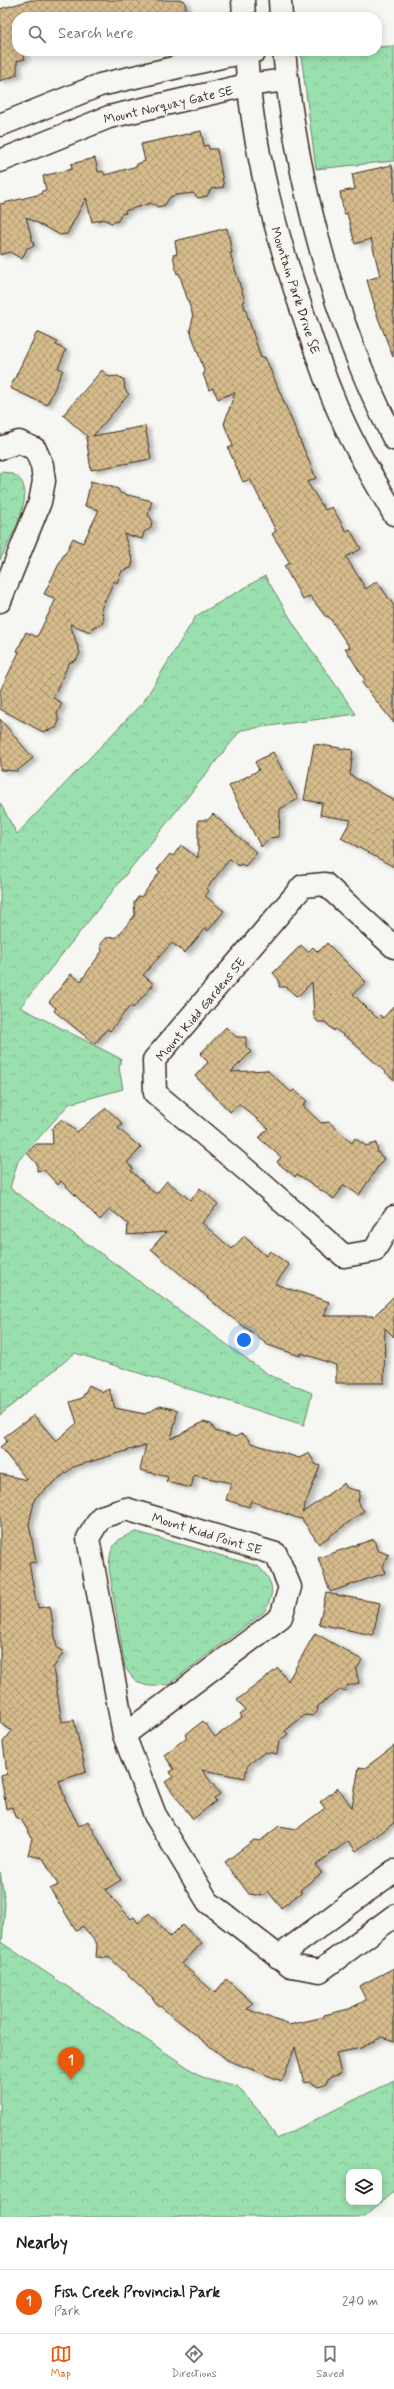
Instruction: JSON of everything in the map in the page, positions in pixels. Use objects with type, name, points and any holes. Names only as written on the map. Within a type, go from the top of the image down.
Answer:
[{"type":"street","points":[[243,0],[244,12]]},
{"type":"street","points":[[280,0],[281,12]]},
{"type":"street","points":[[0,125],[23,114],[100,85],[227,56]]},
{"type":"street","name":"Mountain Park Drive SE","points":[[249,56],[247,85],[262,176],[289,274],[328,385],[357,450],[394,514]]},
{"type":"street","points":[[285,56],[301,174],[327,268],[363,371],[394,439]]},
{"type":"street","name":"Mount Norquay Gate SE","points":[[0,161],[39,143],[110,116],[247,85],[287,80]]},
{"type":"street","points":[[23,114],[39,143]]},
{"type":"street","points":[[0,448],[19,442],[35,449],[42,465],[44,481],[40,502],[0,601]]},
{"type":"street","name":"Mount Kidd Gardens SE","points":[[394,947],[325,884],[303,886],[154,1060],[153,1080],[155,1093],[251,1174],[344,1256],[374,1251],[394,1218]]},
{"type":"street","name":"Mount Kidd Point SE","points":[[124,1735],[281,1617],[290,1587],[276,1554],[126,1509],[101,1517],[88,1538],[124,1735],[155,1814],[208,1902],[291,1966],[320,1971],[394,1916]]},
{"type":"street","points":[[278,1957],[394,1871]]},
{"type":"green space","points":[[394,46],[394,161],[316,169],[301,56],[382,56],[382,47]]},
{"type":"green space","points":[[0,472],[15,475],[22,483],[25,495],[18,523],[0,560]]},
{"type":"green space","points":[[265,576],[298,631],[356,714],[241,730],[20,1007],[121,1059],[119,1068],[123,1089],[69,1104],[18,1161],[10,1188],[269,1375],[312,1393],[304,1425],[75,1353],[0,1415],[0,803],[17,834],[144,701],[196,616]]},
{"type":"green space","points":[[137,1532],[258,1566],[268,1578],[272,1588],[268,1605],[264,1612],[169,1684],[149,1686],[143,1684],[138,1682],[125,1667],[109,1568],[112,1549],[115,1544],[123,1537]]},
{"type":"green space","points":[[0,1872],[5,1903],[2,1943],[202,2077],[237,2086],[265,2118],[277,2139],[394,2080],[394,2191],[382,2201],[382,2169],[346,2169],[346,2205],[378,2205],[364,2217],[0,2217]]},
{"type":"building","points":[[31,0],[184,0],[187,12],[12,12],[12,56],[24,56],[25,59],[17,61],[17,75],[0,81],[0,9]]},
{"type":"building","points":[[201,131],[204,146],[208,145],[209,149],[217,149],[224,187],[211,189],[207,196],[198,198],[193,193],[177,195],[170,197],[165,205],[158,207],[151,203],[125,211],[126,213],[121,214],[118,221],[111,223],[104,219],[92,222],[86,198],[67,234],[60,235],[26,217],[34,246],[27,248],[22,259],[10,252],[0,255],[0,204],[41,194],[42,191],[46,190],[43,176],[72,169],[71,164],[95,158],[98,172],[103,171],[105,175],[137,166],[137,164],[145,161],[141,144]]},
{"type":"building","points":[[392,165],[394,178],[393,357],[374,307],[367,280],[380,276],[371,239],[355,244],[347,213],[344,214],[340,192],[355,189],[352,174]]},
{"type":"building","points":[[227,228],[232,253],[230,253],[245,301],[243,302],[261,358],[265,357],[316,478],[307,482],[325,510],[332,507],[346,531],[350,529],[361,549],[346,557],[366,589],[377,581],[394,606],[394,723],[362,683],[365,680],[345,648],[350,648],[329,617],[325,616],[310,596],[303,600],[284,566],[290,563],[272,534],[276,531],[250,479],[243,482],[228,448],[233,446],[224,424],[235,392],[218,399],[213,388],[209,390],[203,374],[205,373],[190,330],[193,318],[192,313],[179,273],[177,274],[173,255],[177,254],[175,241]]},
{"type":"building","points":[[37,332],[58,342],[56,345],[66,350],[58,368],[63,370],[47,405],[10,388]]},
{"type":"building","points":[[102,370],[109,377],[118,376],[124,380],[125,390],[129,394],[93,436],[145,426],[151,459],[91,470],[86,437],[88,437],[63,415]]},
{"type":"building","points":[[91,481],[118,489],[120,493],[152,501],[148,514],[152,520],[151,528],[144,532],[142,539],[124,534],[133,562],[131,568],[122,571],[117,583],[114,581],[101,609],[104,618],[102,624],[93,627],[90,632],[70,624],[80,653],[76,660],[69,663],[53,698],[62,703],[57,714],[59,721],[56,728],[43,732],[0,709],[0,691],[19,652],[17,651],[26,632],[37,637],[56,599],[44,594],[64,554],[73,538],[83,543],[99,510],[85,506]]},
{"type":"building","points":[[0,719],[33,758],[17,771],[0,770]]},
{"type":"building","points":[[314,744],[353,750],[350,775],[394,800],[394,867],[341,838],[351,820],[320,815],[322,803],[304,800]]},
{"type":"building","points":[[273,752],[298,799],[280,809],[279,837],[269,838],[261,847],[229,786],[259,770],[255,762]]},
{"type":"building","points":[[213,814],[257,853],[245,866],[241,864],[239,866],[230,859],[206,889],[209,891],[205,896],[224,911],[208,931],[205,928],[185,953],[172,943],[167,948],[143,975],[154,984],[133,1008],[130,1006],[110,1031],[107,1029],[95,1044],[54,1011],[56,1008],[49,1002],[71,974],[81,981],[102,951],[101,944],[106,938],[117,937],[135,915],[134,903],[138,897],[142,896],[160,872],[157,870],[170,854],[173,856],[181,845],[198,858],[198,820],[208,820]]},
{"type":"building","points":[[327,943],[366,982],[353,994],[377,1018],[380,1015],[383,1018],[394,1006],[394,1080],[349,1039],[335,1029],[334,1031],[325,1022],[318,1022],[314,1017],[312,982],[297,997],[286,987],[279,987],[279,980],[273,973],[301,945],[308,952],[313,947],[318,952]]},
{"type":"building","points":[[226,1027],[236,1037],[246,1037],[246,1047],[251,1052],[231,1072],[267,1070],[291,1092],[294,1090],[307,1101],[303,1106],[321,1123],[329,1122],[352,1143],[355,1138],[366,1146],[376,1143],[378,1153],[384,1158],[359,1195],[344,1185],[334,1199],[297,1174],[295,1177],[277,1162],[281,1157],[259,1138],[268,1128],[239,1104],[230,1112],[195,1076],[208,1062],[200,1054]]},
{"type":"building","points":[[106,1108],[120,1121],[122,1125],[118,1128],[141,1148],[127,1163],[133,1168],[131,1171],[156,1194],[167,1181],[190,1200],[200,1188],[218,1204],[202,1223],[232,1249],[244,1236],[266,1256],[270,1251],[289,1265],[275,1284],[329,1302],[324,1316],[374,1316],[394,1296],[394,1337],[385,1328],[384,1383],[336,1383],[336,1365],[301,1353],[300,1356],[268,1345],[222,1310],[151,1249],[166,1232],[127,1235],[128,1224],[110,1209],[100,1220],[61,1181],[58,1185],[44,1170],[37,1171],[37,1164],[27,1153],[36,1144],[53,1144],[52,1128],[62,1119],[77,1132]]},
{"type":"building","points":[[89,1385],[103,1392],[109,1389],[115,1408],[145,1414],[160,1406],[178,1410],[171,1439],[203,1422],[211,1424],[215,1431],[236,1437],[240,1434],[246,1436],[251,1443],[299,1458],[309,1453],[315,1464],[320,1466],[302,1513],[344,1483],[347,1488],[360,1491],[358,1503],[364,1511],[319,1544],[301,1518],[300,1519],[251,1501],[249,1507],[226,1500],[231,1483],[194,1475],[191,1488],[166,1482],[168,1477],[140,1470],[146,1445],[73,1467],[35,1498],[29,1524],[36,1562],[29,1563],[36,1601],[38,1608],[50,1606],[57,1648],[64,1652],[53,1668],[62,1722],[74,1720],[86,1772],[59,1781],[66,1801],[79,1826],[88,1821],[121,1880],[105,1890],[131,1919],[134,1917],[138,1923],[149,1913],[170,1937],[182,1925],[202,1943],[182,1964],[215,1993],[226,1979],[253,2003],[247,2009],[289,2025],[324,2017],[324,2015],[349,2009],[366,2000],[359,1986],[394,1968],[394,2041],[382,2037],[361,2048],[336,2053],[341,2074],[330,2077],[325,2085],[318,2087],[310,2082],[304,2083],[295,2047],[282,2081],[227,2060],[156,2003],[152,1997],[110,1958],[96,1957],[97,1944],[83,1926],[76,1930],[50,1889],[58,1885],[43,1858],[28,1855],[32,1838],[22,1821],[15,1817],[12,1807],[6,1809],[1,1776],[7,1774],[3,1742],[12,1731],[0,1723],[0,1474],[27,1480],[0,1447],[7,1441],[4,1437],[34,1415],[56,1441],[77,1423],[70,1402],[82,1398]]},
{"type":"building","points":[[374,1539],[377,1550],[389,1555],[383,1566],[385,1573],[330,1592],[318,1558]]},
{"type":"building","points":[[326,1593],[380,1603],[373,1635],[319,1624]]},
{"type":"building","points":[[315,1633],[362,1660],[356,1670],[359,1683],[347,1686],[345,1691],[341,1689],[318,1706],[317,1712],[312,1716],[305,1715],[285,1731],[288,1734],[279,1741],[277,1754],[265,1752],[253,1761],[247,1766],[245,1778],[202,1770],[220,1794],[214,1798],[216,1801],[193,1819],[165,1782],[173,1777],[170,1772],[174,1769],[164,1755],[187,1737],[185,1735],[203,1721],[215,1737],[242,1717],[240,1714],[245,1710],[237,1700],[278,1668],[288,1681]]},
{"type":"building","points":[[394,1746],[394,1823],[356,1851],[348,1841],[316,1865],[322,1873],[300,1890],[302,1892],[281,1908],[268,1891],[262,1896],[249,1894],[225,1862],[254,1840],[260,1841],[279,1826],[297,1829],[325,1808],[320,1802],[338,1788],[352,1807],[359,1767],[365,1768]]},
{"type":"place","name":"Fish Creek Provincial Park","points":[[71,2080]]}]
